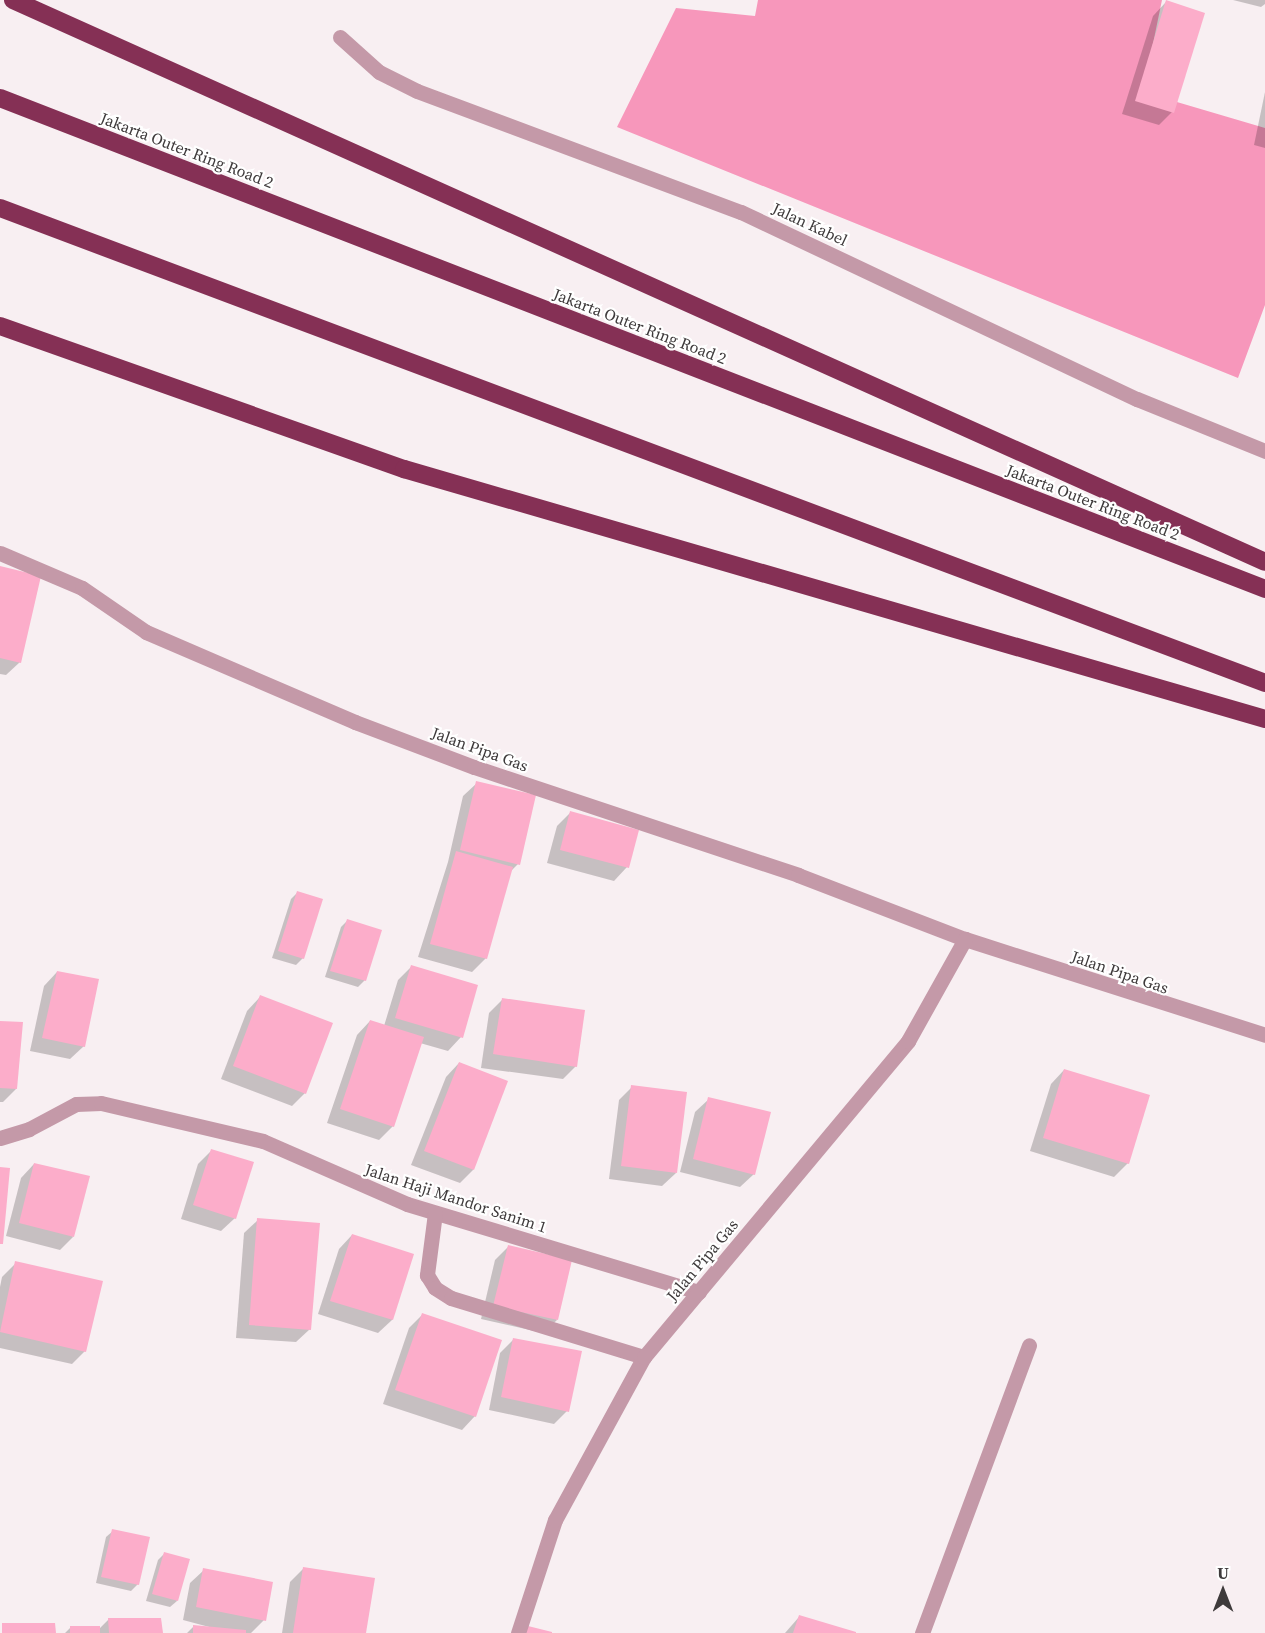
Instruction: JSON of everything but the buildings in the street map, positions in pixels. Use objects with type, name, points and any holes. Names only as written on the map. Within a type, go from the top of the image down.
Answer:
[{"type":"highway","points":[[13,0],[1265,562]]},
{"type":"highway","name":"Jakarta Outer Ring Road 2","points":[[0,98],[1265,590]]},
{"type":"highway","points":[[0,207],[1265,682]]},
{"type":"highway","points":[[0,326],[405,469],[1265,719]]},
{"type":"street","name":"Jalan Kabel","points":[[340,37],[379,72],[417,92],[741,212],[1137,399],[1265,451]]},
{"type":"street","name":"Jalan Pipa Gas","points":[[0,554],[82,588],[146,632],[355,722],[494,774],[798,875],[965,939],[1265,1035]]},
{"type":"street","name":"Jalan Pipa Gas","points":[[518,1633],[555,1520],[644,1358],[908,1041],[965,939]]},
{"type":"street","name":"Jalan Haji Mandor Sanim 1","points":[[0,1138],[29,1129],[76,1104],[101,1103],[263,1141],[359,1186],[435,1213],[699,1292]]},
{"type":"street","points":[[435,1213],[427,1275],[435,1288],[451,1298],[644,1358]]},
{"type":"street","points":[[922,1633],[1029,1345]]},
{"type":"shaded area","points":[[758,0],[1162,0],[1143,92],[1265,128],[1265,305],[1238,378],[617,127],[676,8],[755,16]]}]
